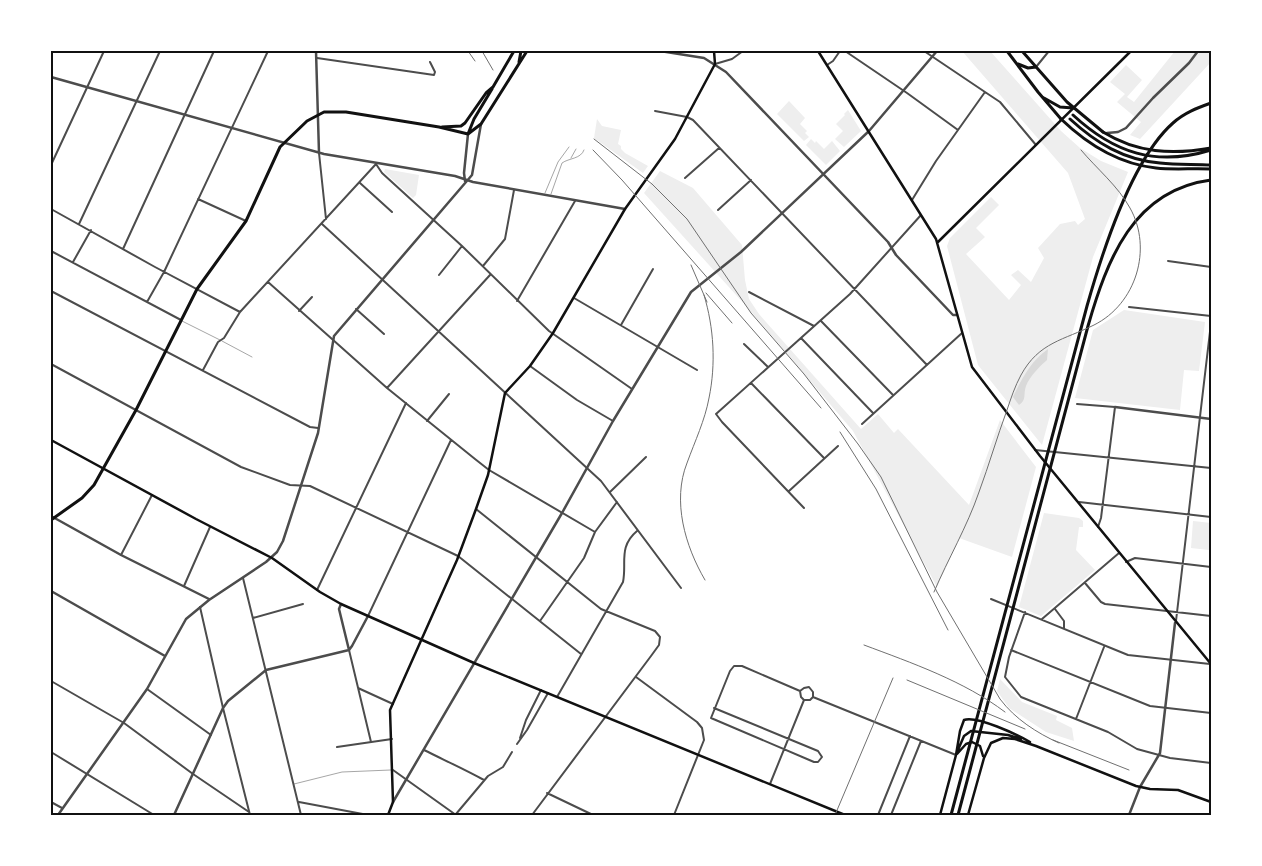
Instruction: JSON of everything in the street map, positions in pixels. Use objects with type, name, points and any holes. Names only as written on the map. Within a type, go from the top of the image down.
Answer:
[{"type":"main road","points":[[468,134],[474,119],[514,51]]},
{"type":"main road","points":[[519,63],[521,51]]},
{"type":"main road","points":[[52,518],[90,490],[103,469],[136,410],[197,289],[246,222],[277,154],[284,143],[307,122],[324,112],[346,112],[468,134],[481,124],[527,51]]},
{"type":"main road","points":[[388,815],[393,802],[390,710],[458,556],[476,509],[489,470],[505,393],[530,366],[553,333],[625,208],[675,139],[715,64],[714,51]]},
{"type":"main road","points":[[818,51],[938,242],[972,368],[1076,502],[1211,664]]},
{"type":"main road","points":[[1007,51],[1061,119],[1086,141],[1103,151],[1126,162],[1152,168],[1211,167]]},
{"type":"main road","points":[[1022,51],[1073,108],[1103,132],[1121,142],[1141,149],[1160,152],[1211,149]]},
{"type":"main road","points":[[938,242],[1131,51]]},
{"type":"main road","points":[[1017,64],[1028,68],[1036,67]]},
{"type":"main road","points":[[439,128],[460,126],[465,123],[486,93],[493,87]]},
{"type":"main road","points":[[1038,92],[1055,105],[1062,108],[1073,108]]},
{"type":"main road","points":[[951,815],[1087,306],[1105,250],[1126,196],[1156,142],[1177,120],[1191,111],[1211,104]]},
{"type":"main road","points":[[1073,115],[1097,135],[1118,147],[1138,154],[1165,158],[1189,156],[1211,149]]},
{"type":"main road","points":[[1070,119],[1094,139],[1116,152],[1138,160],[1211,167]]},
{"type":"main road","points":[[958,815],[1083,345],[1102,283],[1125,235],[1150,204],[1174,189],[1188,184],[1211,180]]},
{"type":"main road","points":[[51,440],[272,558],[317,590],[341,604],[474,663],[845,815]]},
{"type":"main road","points":[[940,815],[964,720],[968,718],[1008,731],[1036,746]]},
{"type":"main road","points":[[956,755],[962,739],[971,731],[1008,735],[1027,741]]},
{"type":"main road","points":[[968,815],[989,746],[1000,739],[1015,739],[1036,746],[1140,787],[1178,790],[1211,802]]},
{"type":"main road","points":[[956,755],[966,744],[972,742],[980,746],[984,758]]},
{"type":"street","points":[[51,164],[104,51]]},
{"type":"street","points":[[79,224],[160,51]]},
{"type":"street","points":[[123,249],[214,51]]},
{"type":"street","points":[[148,302],[268,51]]},
{"type":"street","points":[[316,51],[319,153],[326,219]]},
{"type":"street","points":[[660,51],[704,58],[726,72],[824,173],[953,316],[957,315]]},
{"type":"street","points":[[715,64],[732,59],[743,51]]},
{"type":"street","points":[[827,65],[833,61],[840,51]]},
{"type":"street","points":[[845,51],[904,90],[958,130]]},
{"type":"street","points":[[924,51],[994,97],[1037,144]]},
{"type":"street","points":[[393,802],[685,300],[695,288],[716,270],[741,252],[869,131],[937,51]]},
{"type":"street","points":[[1036,67],[1049,51]]},
{"type":"street","points":[[1103,132],[1116,133],[1126,128],[1189,63],[1198,51]]},
{"type":"street","points":[[316,58],[433,75],[435,72],[430,62]]},
{"type":"street","points":[[51,77],[319,153],[455,176],[465,181],[514,190],[625,208]]},
{"type":"street","points":[[912,200],[936,161],[985,92]]},
{"type":"street","points":[[655,111],[687,117],[693,120],[927,365]]},
{"type":"street","points":[[58,815],[147,689],[186,619],[209,600],[272,558],[283,541],[318,428],[332,340],[356,309],[472,175],[481,124]]},
{"type":"street","points":[[465,181],[464,173],[468,134]]},
{"type":"street","points":[[685,178],[719,148]]},
{"type":"street","points":[[203,370],[218,342],[224,338],[240,312],[376,164]]},
{"type":"street","points":[[376,164],[382,173],[553,333],[632,389]]},
{"type":"street","points":[[718,210],[751,180]]},
{"type":"street","points":[[360,183],[392,212]]},
{"type":"street","points":[[483,266],[505,239],[514,190]]},
{"type":"street","points":[[198,199],[246,222]]},
{"type":"street","points":[[518,301],[576,200]]},
{"type":"street","points":[[51,209],[240,312]]},
{"type":"street","points":[[804,508],[716,414],[855,288],[922,215]]},
{"type":"street","points":[[322,224],[587,468],[610,492],[681,588]]},
{"type":"street","points":[[73,262],[91,230]]},
{"type":"street","points":[[438,275],[462,246]]},
{"type":"street","points":[[51,251],[181,320]]},
{"type":"street","points":[[1168,261],[1211,267]]},
{"type":"street","points":[[622,325],[653,269]]},
{"type":"street","points":[[387,388],[490,275]]},
{"type":"street","points":[[268,282],[387,388],[489,470],[595,532]]},
{"type":"street","points":[[51,290],[310,427],[318,428]]},
{"type":"street","points":[[748,292],[814,326]]},
{"type":"street","points":[[299,311],[312,297]]},
{"type":"street","points":[[574,298],[697,370]]},
{"type":"street","points":[[1129,307],[1211,316]]},
{"type":"street","points":[[356,309],[384,334]]},
{"type":"street","points":[[820,321],[893,394]]},
{"type":"street","points":[[1129,815],[1140,787],[1159,756],[1211,323]]},
{"type":"street","points":[[862,424],[962,333]]},
{"type":"street","points":[[801,338],[873,413]]},
{"type":"street","points":[[744,344],[768,367]]},
{"type":"street","points":[[51,364],[241,467],[290,485],[310,486],[458,556],[581,654]]},
{"type":"street","points":[[530,366],[577,400],[613,421]]},
{"type":"street","points":[[1206,367],[1210,368]]},
{"type":"street","points":[[751,383],[824,458]]},
{"type":"street","points":[[427,421],[449,394]]},
{"type":"street","points":[[317,590],[406,403]]},
{"type":"street","points":[[1077,404],[1211,418]]},
{"type":"street","points":[[1098,527],[1103,505],[1114,408]]},
{"type":"street","points":[[174,815],[223,708],[228,701],[266,670],[349,650],[368,616],[451,440]]},
{"type":"street","points":[[789,491],[838,446]]},
{"type":"street","points":[[1035,450],[1109,456],[1211,468]]},
{"type":"street","points":[[610,492],[646,457]]},
{"type":"street","points":[[121,555],[152,495]]},
{"type":"street","points":[[540,621],[584,558],[595,532],[617,502]]},
{"type":"street","points":[[1076,502],[1211,517]]},
{"type":"street","points":[[476,509],[606,612],[655,631],[660,636],[659,645],[532,815]]},
{"type":"street","points":[[52,518],[209,600]]},
{"type":"street","points":[[184,586],[210,526]]},
{"type":"street","points":[[557,697],[623,582],[625,573],[624,551],[628,542],[637,531]]},
{"type":"street","points":[[1042,619],[1120,553]]},
{"type":"street","points":[[1126,562],[1135,558],[1211,567]]},
{"type":"street","points":[[243,578],[301,815]]},
{"type":"street","points":[[1085,583],[1101,602],[1105,604],[1211,616]]},
{"type":"street","points":[[51,591],[165,656]]},
{"type":"street","points":[[991,599],[1128,655],[1211,664]]},
{"type":"street","points":[[253,618],[303,604]]},
{"type":"street","points":[[341,604],[340,609],[371,742]]},
{"type":"street","points":[[200,607],[250,813]]},
{"type":"street","points":[[1055,608],[1064,621],[1064,628]]},
{"type":"street","points":[[1025,612],[1011,650],[1005,676],[1021,697],[1111,734],[1137,749],[1159,756],[1211,763]]},
{"type":"street","points":[[1076,719],[1105,646]]},
{"type":"street","points":[[1011,650],[1150,706],[1211,713]]},
{"type":"street","points":[[714,708],[820,752],[822,758],[818,762],[784,750],[711,718],[714,708],[730,671],[734,666],[742,666],[800,691]]},
{"type":"street","points":[[636,677],[697,722],[702,728],[704,740],[674,815]]},
{"type":"street","points":[[51,681],[124,723],[250,813]]},
{"type":"street","points":[[800,691],[809,687],[814,692],[813,697]]},
{"type":"street","points":[[358,688],[393,704]]},
{"type":"street","points":[[147,689],[211,735]]},
{"type":"street","points":[[520,739],[526,720],[541,690]]},
{"type":"street","points":[[800,691],[800,696],[804,700],[810,700],[813,697]]},
{"type":"street","points":[[517,744],[548,693]]},
{"type":"street","points":[[813,697],[956,755]]},
{"type":"street","points":[[770,784],[804,700]]},
{"type":"street","points":[[878,815],[910,736]]},
{"type":"street","points":[[337,747],[392,739]]},
{"type":"street","points":[[891,815],[921,741]]},
{"type":"street","points":[[424,750],[485,780]]},
{"type":"street","points":[[51,752],[154,815]]},
{"type":"street","points":[[393,770],[456,814],[488,776],[503,766],[512,752]]},
{"type":"street","points":[[547,793],[593,815]]},
{"type":"street","points":[[51,802],[62,808]]},
{"type":"street","points":[[298,802],[368,815]]},
{"type":"lane","points":[[544,195],[561,156],[569,147]]},
{"type":"lane","points":[[570,159],[576,148]]},
{"type":"lane","points":[[551,195],[562,164],[583,154],[584,150]]},
{"type":"lane","points":[[181,320],[252,357]]},
{"type":"lane","points":[[294,784],[342,772],[393,770]]},
{"type":"shaded area","points":[[962,51],[990,51],[1061,131],[1080,148],[1101,161],[1128,172],[1093,257],[1042,445],[978,365],[947,246],[950,238],[991,197],[999,205],[976,228],[985,237],[966,254],[1009,300],[1021,285],[1011,275],[1018,270],[1031,282],[1044,258],[1038,248],[1060,224],[1075,221],[1078,225],[1085,219],[1068,173]]},
{"type":"shaded area","points":[[1175,51],[1211,51],[1211,62],[1140,139],[1130,135],[1141,122],[1117,102],[1125,94],[1110,82],[1126,65],[1142,80],[1127,97],[1134,102]]},
{"type":"shaded area","points":[[789,101],[805,118],[800,124],[807,131],[805,133],[809,137],[804,141],[777,114]]},
{"type":"shaded area","points":[[848,110],[861,131],[844,147],[835,139],[843,131],[836,124]]},
{"type":"shaded area","points":[[597,119],[602,126],[621,130],[618,144],[625,153],[648,166],[643,173],[594,138]]},
{"type":"shaded area","points":[[811,139],[824,149],[832,141],[840,151],[826,165],[806,145]]},
{"type":"shaded area","points":[[385,169],[419,175],[416,195],[413,198],[384,172]]},
{"type":"shaded area","points":[[660,171],[693,188],[742,245],[745,280],[749,299],[759,314],[861,429],[878,414],[894,433],[898,429],[969,505],[1000,420],[1036,467],[1012,557],[959,538],[937,587],[853,431],[746,306],[644,193]]},
{"type":"shaded area","points":[[1124,310],[1205,322],[1199,371],[1184,370],[1180,410],[1075,398],[1093,330]]},
{"type":"shaded area","points":[[1048,349],[1047,360],[1030,379],[1026,386],[1024,399],[1019,405],[1013,397],[1020,383],[1032,364]]},
{"type":"shaded area","points":[[1044,513],[1079,518],[1083,521],[1083,527],[1079,527],[1076,550],[1095,570],[1041,616],[1019,607]]},
{"type":"shaded area","points":[[1193,521],[1211,523],[1209,550],[1191,548]]},
{"type":"shaded area","points":[[1000,679],[1022,702],[1057,716],[1056,720],[1072,728],[1074,741],[1046,732],[1009,708],[997,691]]},
{"type":"railway","points":[[468,51],[475,61]]},
{"type":"railway","points":[[482,51],[493,70]]},
{"type":"railway","points":[[594,139],[652,184],[687,219],[751,313],[804,374],[881,477],[937,592],[1000,699],[1012,713],[1027,725],[1059,743]]},
{"type":"railway","points":[[593,150],[622,180],[821,408]]},
{"type":"railway","points":[[934,592],[974,505],[1021,375],[1028,364],[1044,349],[1109,316],[1121,304],[1130,290],[1136,274],[1140,258],[1140,241],[1137,224],[1130,208],[1113,185],[1081,150]]},
{"type":"railway","points":[[691,265],[707,302]]},
{"type":"railway","points":[[706,293],[732,323]]},
{"type":"railway","points":[[704,295],[712,333],[713,372],[705,414],[683,478],[681,508],[687,538],[705,580]]},
{"type":"railway","points":[[840,432],[876,489],[948,630]]},
{"type":"railway","points":[[864,645],[955,682],[1005,712]]},
{"type":"railway","points":[[835,815],[893,678]]},
{"type":"railway","points":[[907,680],[1025,729]]},
{"type":"railway","points":[[1053,740],[1129,770]]}]
